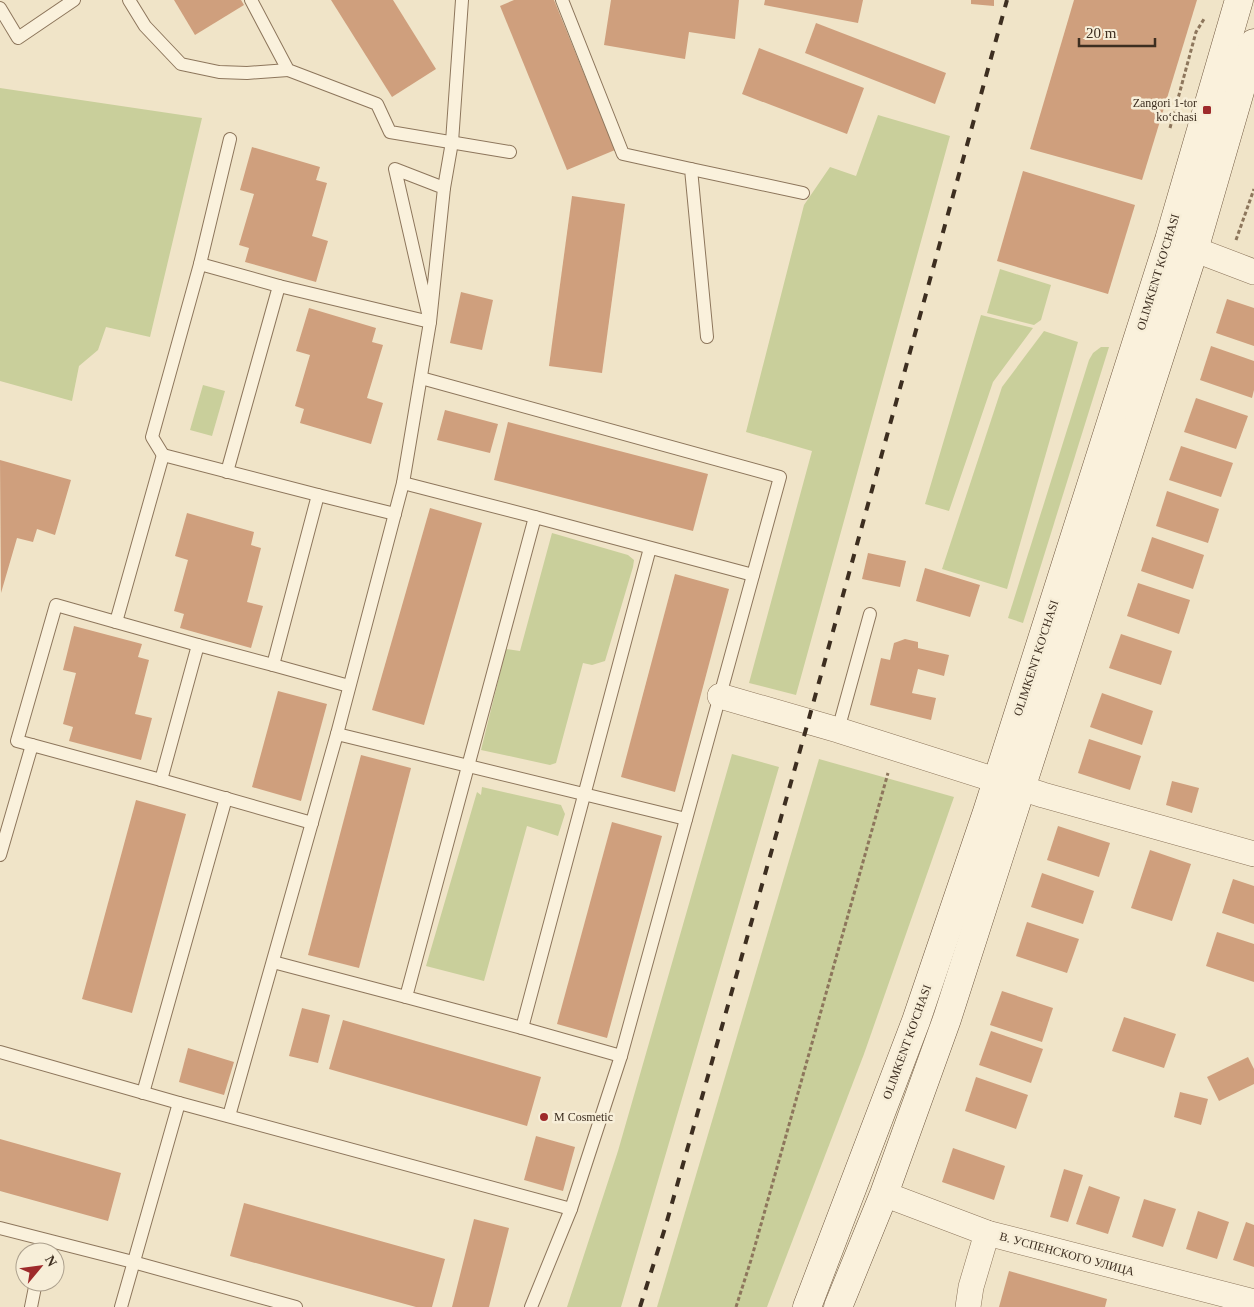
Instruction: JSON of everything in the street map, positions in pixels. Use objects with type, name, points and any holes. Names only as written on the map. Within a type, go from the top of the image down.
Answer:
[{"type":"main road","name":"OLIMKENT KO'CHASI","points":[[838,1307],[884,1194],[947,1019],[1009,784],[1239,0]]},
{"type":"main road","name":"OLIMKENT KO'CHASI","points":[[807,1307],[1009,784],[1194,250],[1254,43]]},
{"type":"street","points":[[1169,240],[1254,272]]},
{"type":"street","points":[[720,696],[838,730],[1009,784],[1254,854]]},
{"type":"street","name":"В. УСПЕНСКОГО УЛИЦА","points":[[884,1194],[987,1233],[1254,1302]]},
{"type":"street","points":[[968,1307],[971,1287],[987,1233]]},
{"type":"lane","points":[[0,8],[18,38],[74,0]]},
{"type":"lane","points":[[129,0],[145,26],[181,64],[219,72],[247,73],[288,70],[377,104],[390,132],[510,152]]},
{"type":"lane","points":[[251,0],[288,70]]},
{"type":"lane","points":[[229,1116],[337,734],[403,483],[430,322],[444,188],[452,142],[462,0]]},
{"type":"lane","points":[[562,0],[623,154],[802,193]]},
{"type":"lane","points":[[116,622],[162,455],[152,437],[200,264],[230,139]]},
{"type":"lane","points":[[430,322],[395,168],[444,188]]},
{"type":"lane","points":[[691,169],[707,337]]},
{"type":"lane","points":[[200,264],[279,286],[430,322]]},
{"type":"lane","points":[[227,472],[279,286]]},
{"type":"lane","points":[[421,378],[780,477],[621,1056],[571,1209],[531,1307]]},
{"type":"lane","points":[[162,455],[395,514]]},
{"type":"lane","points":[[403,483],[753,575]]},
{"type":"lane","points":[[273,665],[318,495]]},
{"type":"lane","points":[[406,997],[535,517]]},
{"type":"lane","points":[[522,1028],[650,548]]},
{"type":"lane","points":[[312,823],[17,741],[56,605],[350,686]]},
{"type":"lane","points":[[838,730],[870,614]]},
{"type":"lane","points":[[161,780],[198,645]]},
{"type":"lane","points":[[337,734],[686,819]]},
{"type":"lane","points":[[0,855],[32,745]]},
{"type":"lane","points":[[143,1093],[226,798]]},
{"type":"lane","points":[[274,962],[621,1056]]},
{"type":"lane","points":[[0,1052],[179,1103],[571,1209]]},
{"type":"lane","points":[[121,1307],[179,1103]]},
{"type":"lane","points":[[0,1228],[33,1242]]},
{"type":"lane","points":[[65,1250],[133,1262],[266,1303],[296,1307]]},
{"type":"lane","points":[[31,1307],[34,1292]]},
{"type":"path","points":[[1170,128],[1196,32],[1207,15]]},
{"type":"path","points":[[736,1307],[751,1260],[888,773]]},
{"type":"green space","points":[[0,88],[202,118],[150,337],[106,327],[98,350],[79,366],[72,401],[0,381]]},
{"type":"green space","points":[[878,115],[950,136],[796,695],[749,683],[812,451],[746,432],[804,205],[830,167],[856,176]]},
{"type":"green space","points":[[1000,269],[1051,285],[1041,320],[1034,325],[987,313]]},
{"type":"green space","points":[[981,315],[1033,328],[993,382],[949,511],[925,504]]},
{"type":"green space","points":[[1044,331],[1078,342],[1007,589],[942,569],[1002,387]]},
{"type":"green space","points":[[1101,347],[1109,347],[1023,623],[1008,618],[1089,360],[1093,353]]},
{"type":"green space","points":[[203,385],[225,391],[212,436],[190,430]]},
{"type":"green space","points":[[552,533],[628,555],[634,560],[605,661],[592,665],[583,663],[556,763],[550,765],[481,750],[506,649],[520,651]]},
{"type":"green space","points":[[732,754],[779,767],[621,1307],[567,1307],[618,1151]]},
{"type":"green space","points":[[819,759],[954,797],[864,1054],[767,1307],[657,1307]]},
{"type":"green space","points":[[482,787],[561,805],[565,814],[558,836],[527,826],[484,981],[426,966],[477,792],[481,795]]},
{"type":"building","points":[[174,0],[241,0],[244,5],[195,35]]},
{"type":"building","points":[[331,0],[393,0],[436,69],[392,97]]},
{"type":"building","points":[[514,0],[554,0],[615,150],[567,170],[500,6]]},
{"type":"building","points":[[611,0],[739,0],[735,39],[689,32],[685,59],[604,45]]},
{"type":"building","points":[[765,0],[863,0],[858,23],[764,5]]},
{"type":"building","points":[[971,0],[994,0],[994,6],[971,4]]},
{"type":"building","points":[[1074,0],[1197,0],[1142,180],[1030,149]]},
{"type":"building","points":[[816,23],[946,73],[935,104],[805,53]]},
{"type":"building","points":[[759,48],[864,88],[847,134],[742,94]]},
{"type":"building","points":[[252,147],[320,167],[316,180],[327,183],[312,236],[328,241],[316,282],[245,262],[249,248],[239,245],[254,194],[240,190]]},
{"type":"building","points":[[1023,171],[1135,205],[1108,294],[997,261]]},
{"type":"building","points":[[572,196],[625,204],[602,373],[549,366]]},
{"type":"building","points":[[461,292],[493,300],[482,350],[450,343]]},
{"type":"building","points":[[1227,299],[1254,308],[1254,346],[1216,333]]},
{"type":"building","points":[[309,308],[376,328],[372,342],[383,345],[367,398],[383,403],[371,444],[300,423],[304,409],[295,406],[310,355],[296,351]]},
{"type":"building","points":[[1211,346],[1254,361],[1254,390],[1252,398],[1200,380]]},
{"type":"building","points":[[1196,398],[1248,416],[1236,449],[1184,432]]},
{"type":"building","points":[[445,410],[498,424],[490,453],[437,440]]},
{"type":"building","points":[[508,422],[708,474],[693,531],[494,480]]},
{"type":"building","points":[[1181,446],[1233,463],[1221,497],[1169,480]]},
{"type":"building","points":[[0,460],[71,480],[55,535],[37,529],[33,542],[17,538],[1,593]]},
{"type":"building","points":[[1167,491],[1219,509],[1208,543],[1156,526]]},
{"type":"building","points":[[430,508],[482,523],[424,725],[372,710]]},
{"type":"building","points":[[187,513],[254,532],[251,545],[261,548],[247,602],[263,606],[251,648],[180,628],[184,614],[174,611],[188,560],[175,556]]},
{"type":"building","points":[[1152,537],[1204,555],[1193,589],[1141,571]]},
{"type":"building","points":[[868,553],[906,561],[900,587],[862,579]]},
{"type":"building","points":[[925,568],[980,585],[970,617],[916,601]]},
{"type":"building","points":[[675,574],[729,589],[675,792],[621,777]]},
{"type":"building","points":[[1138,583],[1190,600],[1179,634],[1127,616]]},
{"type":"building","points":[[74,626],[142,644],[138,657],[149,660],[135,714],[152,718],[141,760],[69,741],[73,727],[63,724],[76,673],[63,670]]},
{"type":"building","points":[[1121,634],[1172,651],[1161,685],[1109,668]]},
{"type":"building","points":[[905,639],[918,642],[918,648],[949,655],[944,676],[918,669],[912,693],[936,698],[931,720],[870,705],[881,658],[890,660],[894,643]]},
{"type":"building","points":[[278,691],[327,704],[301,801],[252,787]]},
{"type":"building","points":[[1102,693],[1153,711],[1142,745],[1090,727]]},
{"type":"building","points":[[1089,739],[1141,756],[1130,790],[1078,773]]},
{"type":"building","points":[[361,755],[411,768],[359,968],[308,955]]},
{"type":"building","points":[[1172,781],[1199,788],[1192,813],[1166,805]]},
{"type":"building","points":[[136,800],[186,814],[132,1013],[82,999]]},
{"type":"building","points":[[612,822],[662,836],[607,1038],[557,1024]]},
{"type":"building","points":[[1058,826],[1110,843],[1099,877],[1047,860]]},
{"type":"building","points":[[1150,850],[1191,864],[1172,921],[1131,908]]},
{"type":"building","points":[[1042,873],[1094,891],[1083,924],[1031,907]]},
{"type":"building","points":[[1233,879],[1254,886],[1254,924],[1222,913]]},
{"type":"building","points":[[1027,922],[1079,939],[1067,973],[1016,956]]},
{"type":"building","points":[[1217,932],[1254,944],[1254,982],[1206,966]]},
{"type":"building","points":[[1002,991],[1053,1008],[1042,1042],[990,1025]]},
{"type":"building","points":[[302,1008],[330,1015],[318,1063],[289,1056]]},
{"type":"building","points":[[1124,1017],[1176,1034],[1164,1068],[1112,1051]]},
{"type":"building","points":[[343,1020],[541,1077],[527,1126],[329,1069]]},
{"type":"building","points":[[991,1031],[1043,1049],[1031,1083],[979,1065]]},
{"type":"building","points":[[188,1048],[234,1062],[224,1095],[179,1082]]},
{"type":"building","points":[[1248,1057],[1254,1069],[1254,1084],[1219,1101],[1207,1077]]},
{"type":"building","points":[[976,1077],[1028,1095],[1016,1129],[965,1111]]},
{"type":"building","points":[[1180,1092],[1208,1099],[1201,1125],[1174,1117]]},
{"type":"building","points":[[536,1136],[575,1147],[563,1191],[524,1180]]},
{"type":"building","points":[[0,1139],[121,1173],[108,1221],[0,1191]]},
{"type":"building","points":[[953,1148],[1005,1166],[994,1200],[942,1182]]},
{"type":"building","points":[[1064,1169],[1083,1175],[1068,1222],[1050,1217]]},
{"type":"building","points":[[1089,1186],[1120,1197],[1108,1234],[1076,1224]]},
{"type":"building","points":[[1144,1199],[1176,1209],[1163,1247],[1132,1237]]},
{"type":"building","points":[[244,1203],[445,1259],[432,1307],[416,1307],[230,1256]]},
{"type":"building","points":[[1198,1211],[1229,1222],[1217,1259],[1186,1249]]},
{"type":"building","points":[[474,1219],[509,1228],[489,1307],[452,1307]]},
{"type":"building","points":[[1246,1222],[1254,1225],[1254,1267],[1233,1260]]},
{"type":"building","points":[[1009,1271],[1107,1299],[1105,1307],[999,1307]]},
{"type":"railway","points":[[640,1307],[665,1228],[808,722],[1007,0]]},
{"type":"place","name":"Zangori 1-tor ko‘chasi","points":[[1207,110]]},
{"type":"place","name":"M Cosmetic","points":[[544,1117]]}]
